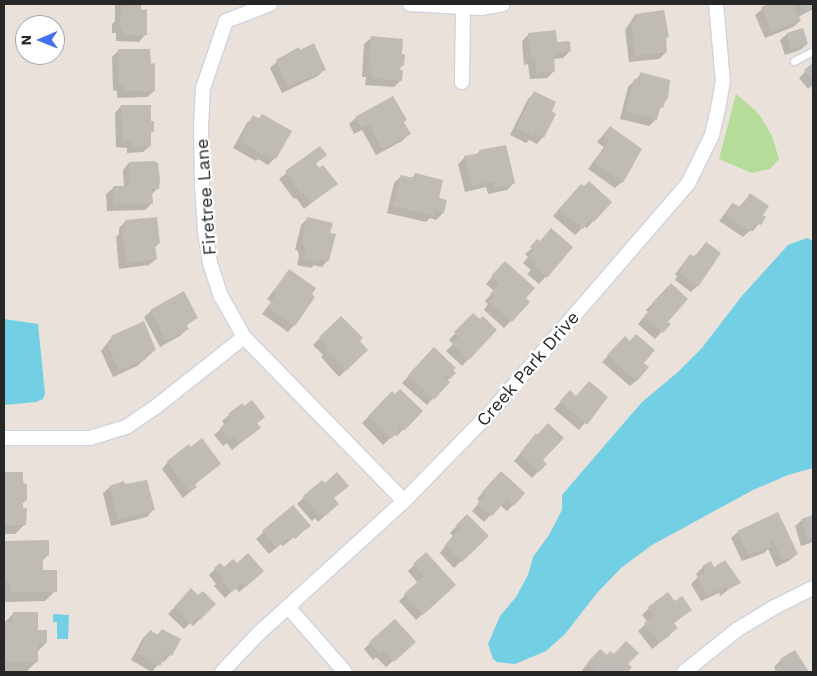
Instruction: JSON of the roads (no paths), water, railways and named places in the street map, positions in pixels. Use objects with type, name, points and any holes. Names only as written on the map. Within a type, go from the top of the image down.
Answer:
[{"type":"street","name":"Firetree Lane","points":[[270,4],[226,22],[203,88],[201,123],[202,185],[207,245],[221,296],[244,337],[404,501]]},
{"type":"street","points":[[410,4],[464,8],[481,8],[503,4]]},
{"type":"street","name":"Creek Park Drive","points":[[222,672],[238,652],[404,501],[490,413],[688,184],[712,135],[723,82],[716,4]]},
{"type":"street","points":[[462,82],[464,8]]},
{"type":"street","points":[[4,438],[90,438],[126,427],[158,406],[244,337]]},
{"type":"street","points":[[684,672],[738,630],[774,608],[813,588]]},
{"type":"street","points":[[288,607],[345,672]]},
{"type":"lane","points":[[794,61],[813,51]]},
{"type":"water","points":[[807,238],[813,241],[813,468],[788,475],[753,490],[652,545],[621,568],[597,593],[565,634],[546,651],[515,664],[497,662],[493,659],[488,644],[500,616],[516,597],[528,575],[533,557],[549,535],[562,510],[562,495],[642,402],[678,372],[702,348],[741,297],[788,245]]},
{"type":"water","points":[[4,319],[38,324],[45,394],[43,399],[36,402],[4,405]]},
{"type":"water","points":[[53,614],[69,615],[68,639],[57,639],[57,622],[53,622]]}]
